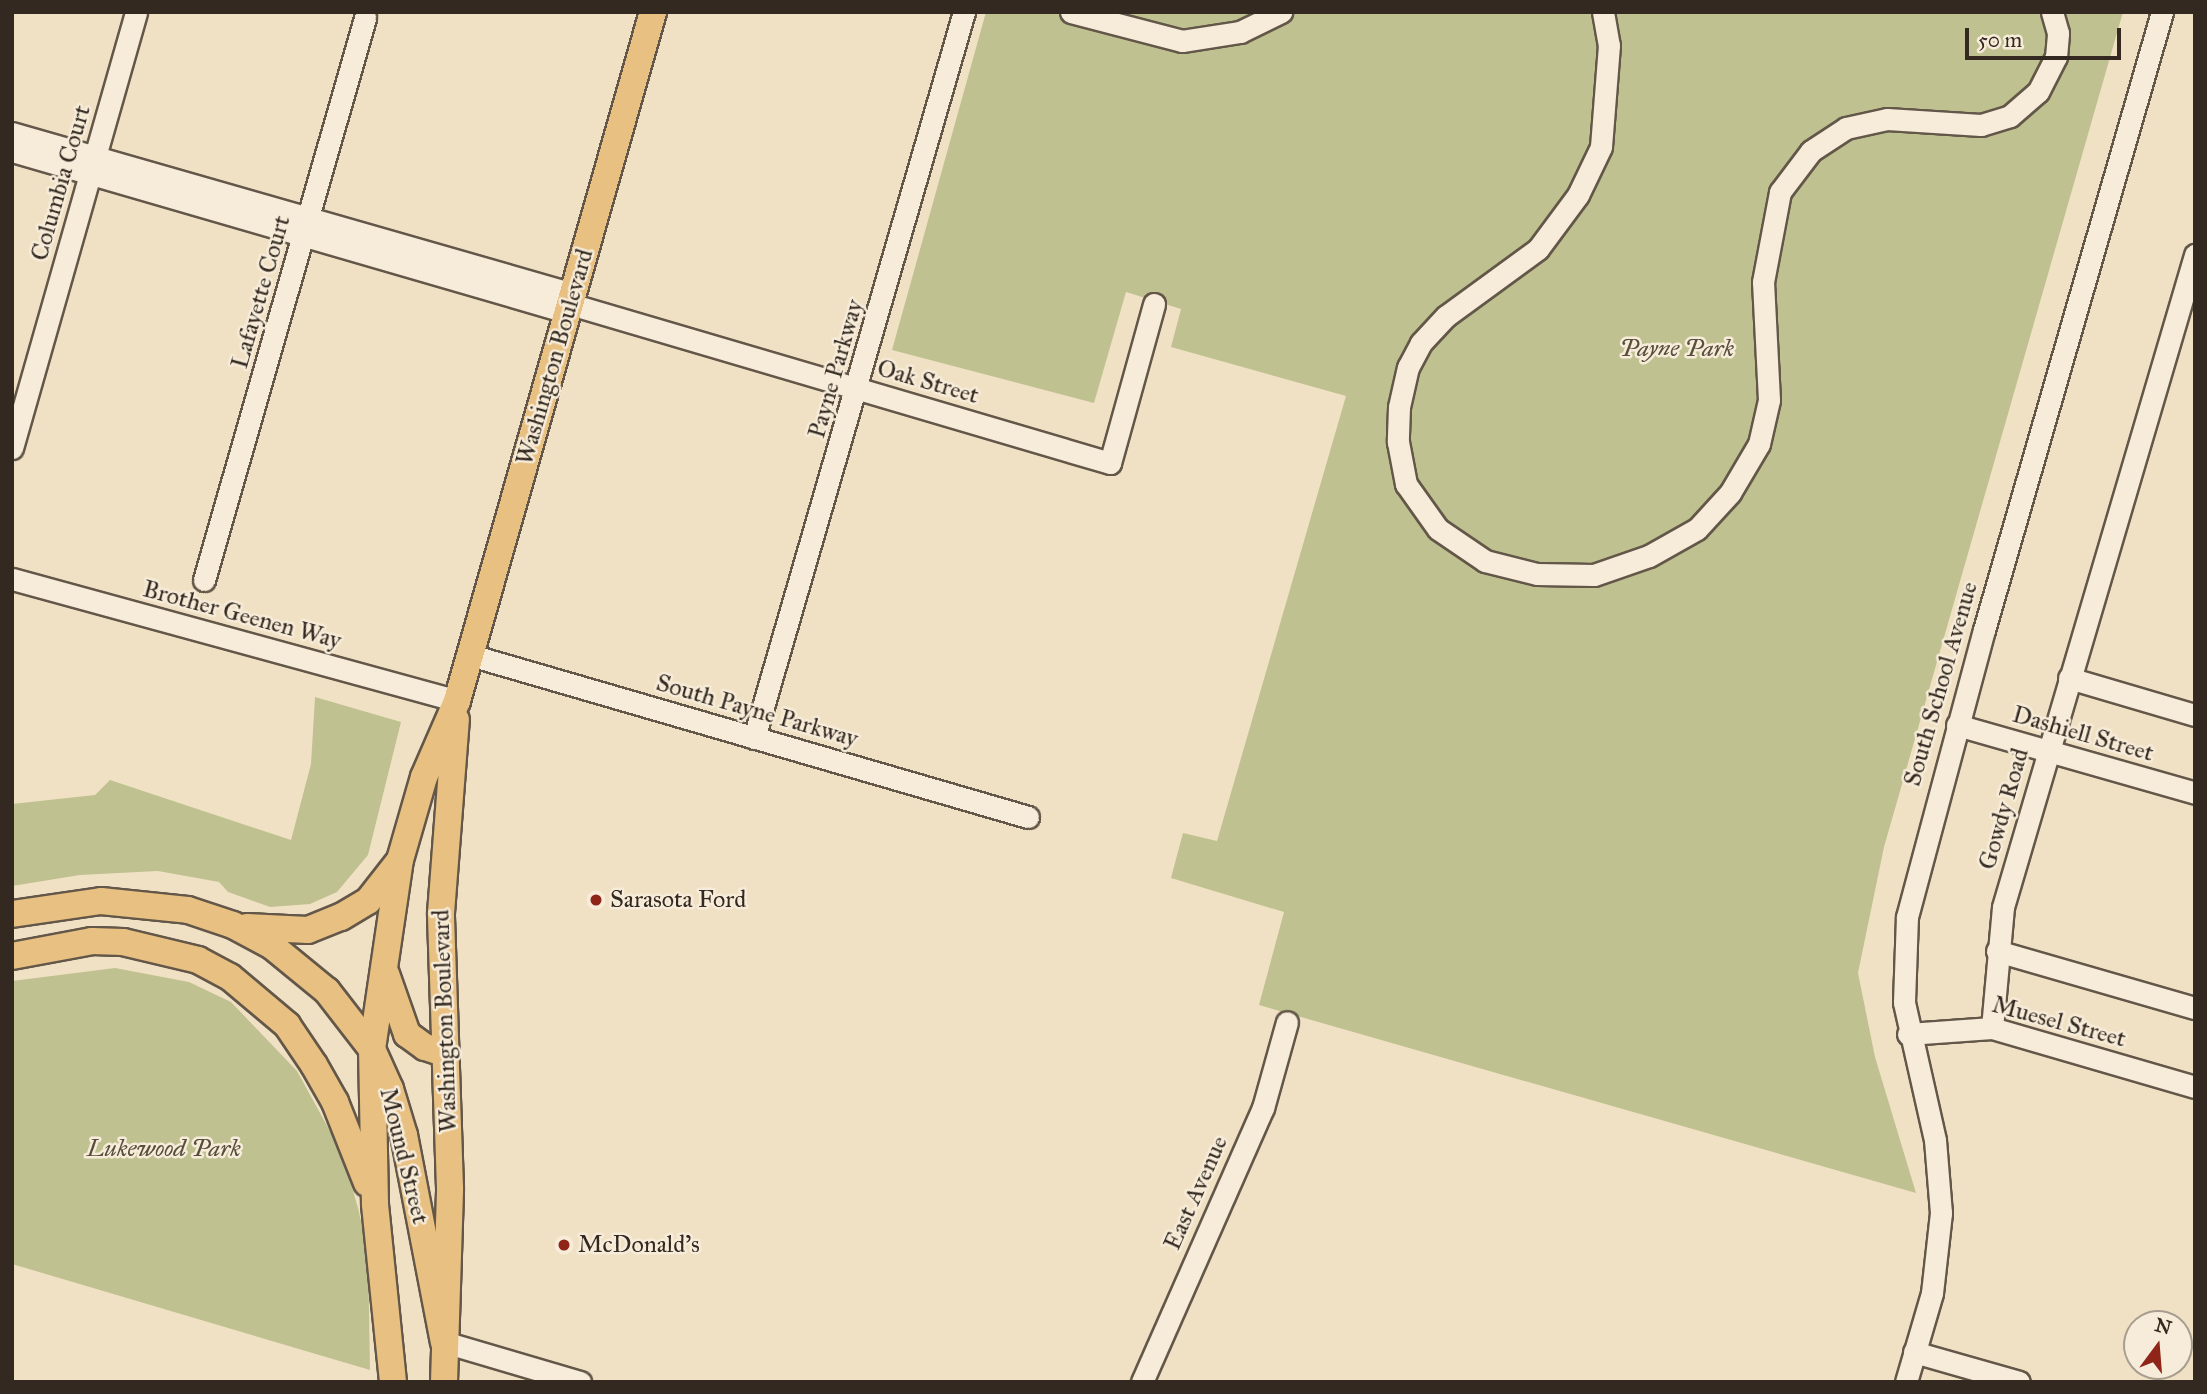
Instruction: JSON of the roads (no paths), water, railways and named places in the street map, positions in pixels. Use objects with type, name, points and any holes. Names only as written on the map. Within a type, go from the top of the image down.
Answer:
[{"type":"main road","name":"Washington Boulevard","points":[[375,1204],[372,1049],[400,860],[424,777],[457,701],[471,655],[653,12]]},
{"type":"main road","name":"Washington Boulevard","points":[[444,1342],[450,1188],[441,913],[457,701]]},
{"type":"main road","points":[[233,925],[277,932],[308,930],[368,901],[400,860]]},
{"type":"main road","name":"Mound Street","points":[[12,914],[102,901],[148,902],[233,925],[304,969],[347,1013],[372,1049],[404,1135],[444,1342]]},
{"type":"main road","name":"Mound Street","points":[[12,956],[92,941],[122,942],[198,960],[230,977],[286,1025],[314,1065],[341,1114],[375,1204]]},
{"type":"main road","points":[[383,962],[397,1015],[407,1034],[444,1053]]},
{"type":"main road","points":[[375,1204],[393,1382]]},
{"type":"main road","points":[[444,1342],[444,1382]]},
{"type":"street","name":"Columbia Court","points":[[12,448],[136,12]]},
{"type":"street","name":"Payne Parkway","points":[[754,738],[858,389],[964,12]]},
{"type":"street","points":[[1071,12],[1182,41],[1240,32],[1280,12]]},
{"type":"street","points":[[1603,12],[1609,45],[1601,147],[1578,195],[1538,249],[1446,316],[1420,343],[1408,367],[1399,407],[1398,442],[1406,484],[1438,529],[1485,561],[1537,574],[1594,575],[1649,556],[1697,530],[1730,493],[1759,444],[1769,400],[1763,282],[1780,192],[1811,151],[1846,128],[1887,119],[1981,125],[2010,116],[2038,92],[2056,57],[2058,33],[2052,12]]},
{"type":"street","name":"South School Avenue","points":[[1906,1382],[1932,1293],[1941,1213],[1935,1140],[1908,1034],[1902,962],[1906,917],[1957,725],[2162,12]]},
{"type":"street","name":"Lafayette Court","points":[[204,580],[365,18]]},
{"type":"street","points":[[12,133],[92,165]]},
{"type":"street","points":[[12,151],[92,165]]},
{"type":"street","name":"Oak Street","points":[[92,165],[1110,463],[1154,304]]},
{"type":"street","name":"Gowdy Road","points":[[1992,1028],[2003,907],[2195,255]]},
{"type":"street","name":"Brother Geenen Way","points":[[12,579],[457,701]]},
{"type":"street","name":"South Payne Parkway","points":[[471,655],[1028,817]]},
{"type":"street","points":[[2069,678],[2195,715]]},
{"type":"street","name":"Dashiell Street","points":[[1957,725],[2195,793]]},
{"type":"street","points":[[1997,951],[2195,1008]]},
{"type":"street","name":"East Avenue","points":[[1142,1382],[1263,1108],[1287,1022]]},
{"type":"street","name":"Muesel Street","points":[[1908,1034],[1992,1028],[2195,1087]]},
{"type":"street","points":[[444,1342],[580,1382]]},
{"type":"street","points":[[1914,1352],[2019,1382]]},
{"type":"place","name":"Sarasota Ford","points":[[596,900]]},
{"type":"place","name":"McDonald's","points":[[564,1245]]},
{"type":"park label","name":"Payne Park","points":[[1677,349]]},
{"type":"park label","name":"Lukewood Park","points":[[164,1149]]}]
